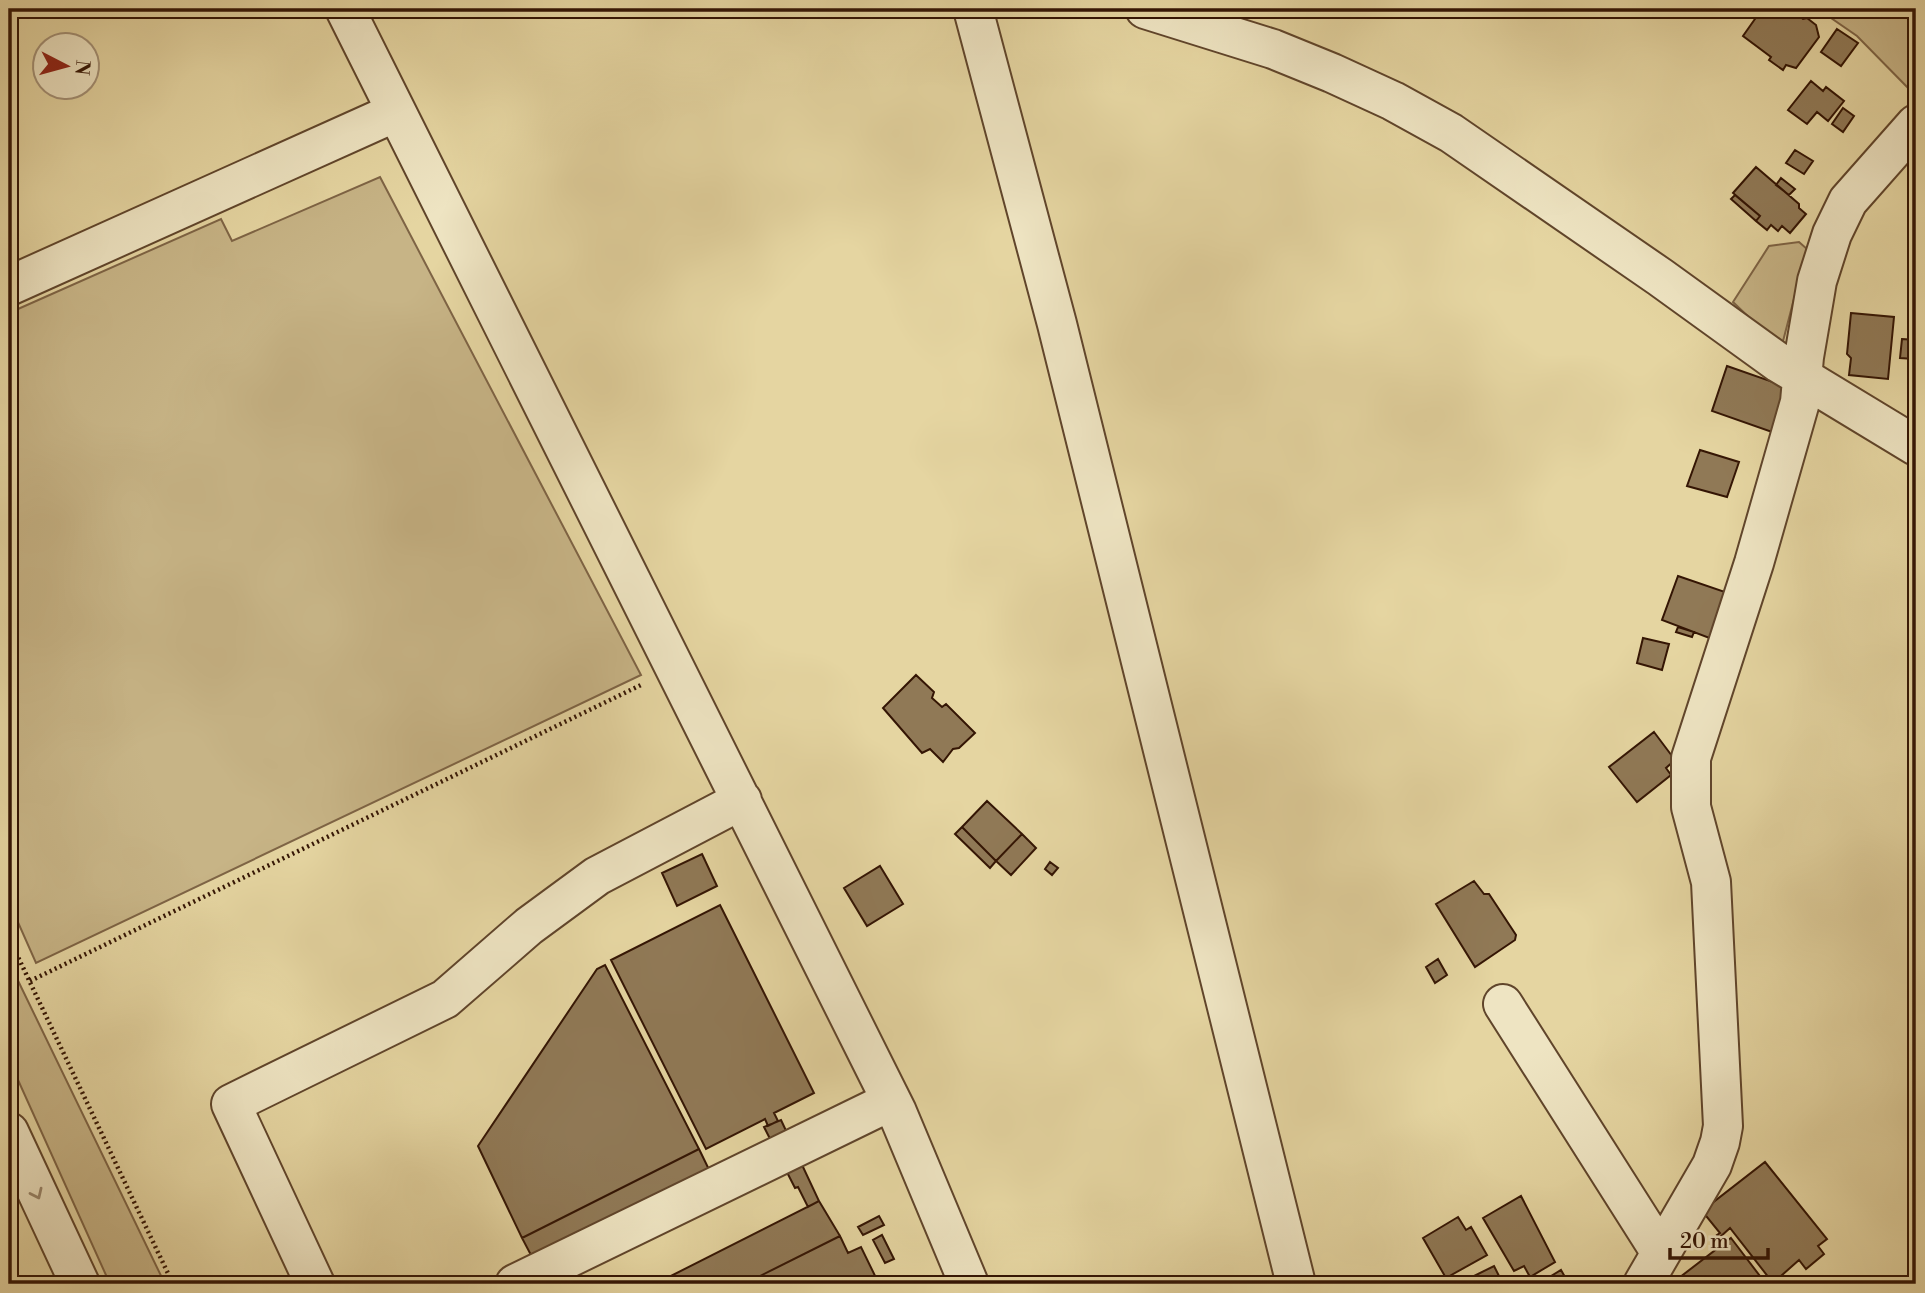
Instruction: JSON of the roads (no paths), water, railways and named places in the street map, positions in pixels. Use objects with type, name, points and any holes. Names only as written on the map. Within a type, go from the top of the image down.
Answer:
[{"type":"street","points":[[345,9],[891,1101],[969,1284]]},
{"type":"street","points":[[973,9],[1060,338],[1296,1284]]},
{"type":"street","points":[[1145,9],[1273,49],[1394,101],[1451,133],[1802,378],[1916,446]]},
{"type":"street","points":[[9,286],[396,112]]},
{"type":"street","points":[[1652,1269],[1712,1165],[1723,1126],[1711,882],[1691,807],[1691,758],[1754,563],[1800,402],[1818,281],[1840,213],[1916,124]]},
{"type":"street","points":[[315,1284],[231,1104],[445,999],[529,926],[597,876],[742,800]]},
{"type":"street","points":[[1503,1004],[1652,1269]]},
{"type":"street","points":[[515,1284],[891,1101]]},
{"type":"street","points":[[9,1132],[79,1284]]}]
